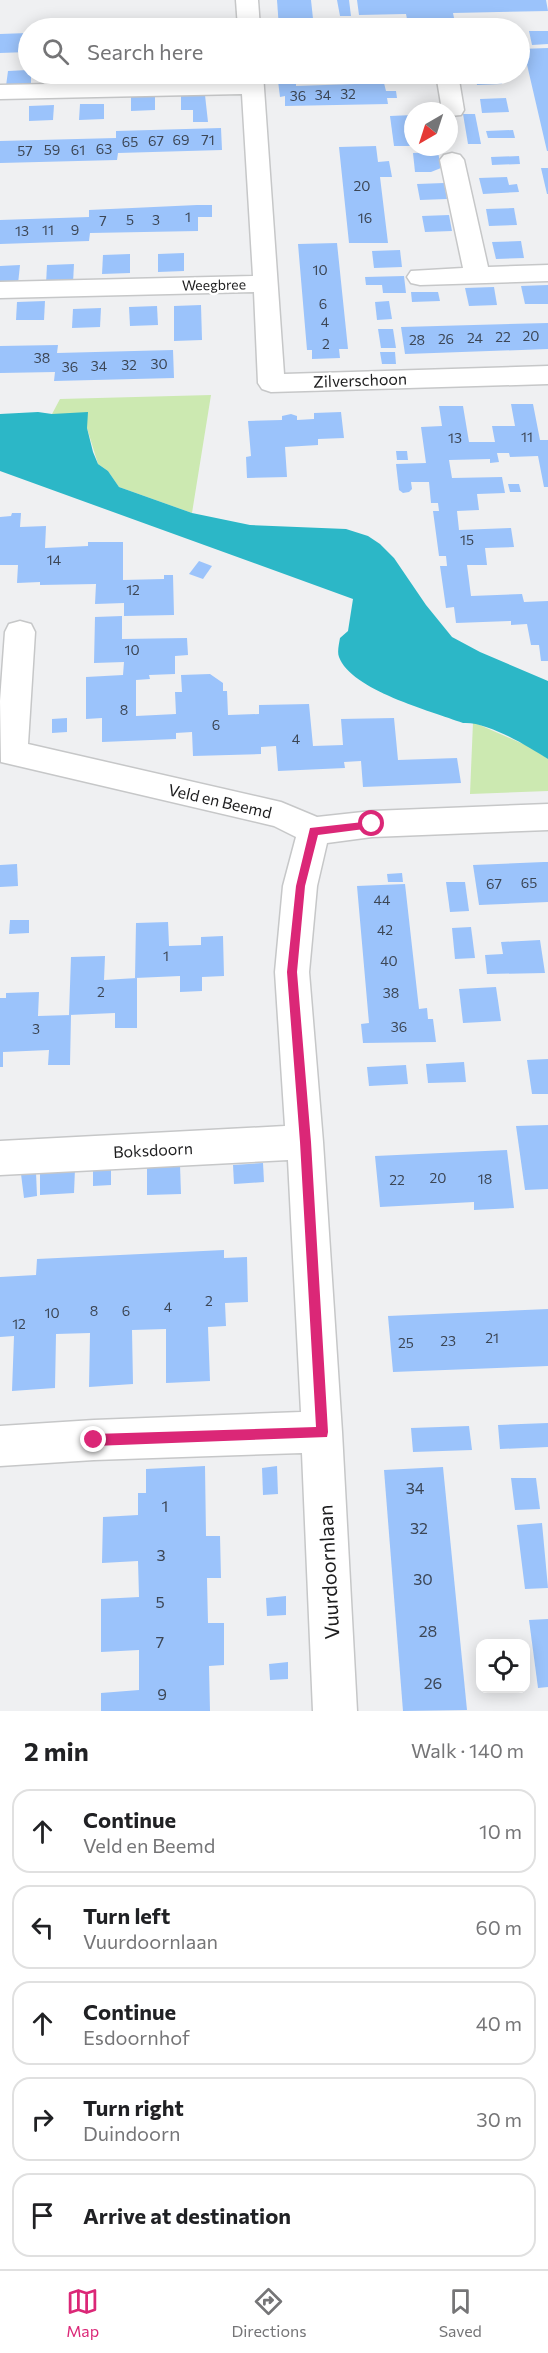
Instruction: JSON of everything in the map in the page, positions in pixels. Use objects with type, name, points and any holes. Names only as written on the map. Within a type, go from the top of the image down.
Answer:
[{"type":"street","points":[[248,0],[249,18]]},
{"type":"street","name":"Weegbree","points":[[0,92],[169,84]]},
{"type":"street","name":"Weegbree","points":[[0,290],[266,284],[253,84]]},
{"type":"street","points":[[449,84],[452,102]]},
{"type":"street","points":[[452,160],[477,276]]},
{"type":"street","points":[[420,277],[548,273]]},
{"type":"street","name":"Zilverschoon","points":[[266,284],[271,383],[548,375]]},
{"type":"street","name":"Veld en Beemd","points":[[20,632],[12,753],[281,815],[314,831]]},
{"type":"street","points":[[305,1142],[292,972],[300,886],[314,831],[372,824],[548,817]]},
{"type":"street","name":"Boksdoorn","points":[[0,1158],[305,1142]]},
{"type":"street","name":"Vuurdoornlaan","points":[[305,1142],[335,1711]]},
{"type":"street","points":[[0,1446],[94,1440],[322,1432]]},
{"type":"green space","points":[[211,395],[192,513],[119,487],[108,471],[98,464],[87,428],[52,414],[60,399]]},
{"type":"green space","points":[[473,722],[530,747],[548,759],[548,791],[470,794]]},
{"type":"water","points":[[38,412],[52,414],[88,412],[87,428],[93,452],[98,464],[108,471],[119,487],[192,513],[250,525],[346,529],[368,536],[380,544],[394,558],[426,605],[452,637],[480,652],[548,681],[548,759],[495,730],[473,723],[463,723],[413,706],[359,680],[346,669],[338,653],[340,638],[348,631],[353,599],[0,471],[0,414]]},
{"type":"building","points":[[277,0],[311,0],[313,18],[278,18]]},
{"type":"building","points":[[337,0],[349,0],[351,16],[340,16]]},
{"type":"building","points":[[357,0],[546,0],[548,11],[453,13],[454,18],[407,18],[406,14],[359,15]]},
{"type":"building","points":[[530,31],[548,31],[548,44],[532,45]]},
{"type":"building","points":[[18,33],[18,52],[0,53],[0,34]]},
{"type":"building","points":[[548,48],[548,151],[530,78],[530,49]]},
{"type":"building","points":[[18,70],[18,84],[31,85],[6,86],[8,71]]},
{"type":"building","points":[[278,84],[296,84],[296,86],[384,84],[386,91],[396,91],[397,98],[387,98],[388,104],[285,106],[285,96],[280,97]]},
{"type":"building","points":[[181,95],[205,95],[208,122],[193,122],[193,110],[181,110]]},
{"type":"building","points":[[131,96],[155,96],[155,110],[131,111]]},
{"type":"building","points":[[506,98],[509,112],[482,113],[480,99]]},
{"type":"building","points":[[80,104],[104,104],[104,119],[79,120]]},
{"type":"building","points":[[54,105],[53,120],[29,121],[29,106]]},
{"type":"building","points":[[463,114],[475,114],[481,144],[468,144]]},
{"type":"building","points":[[404,115],[404,146],[394,146],[390,116]]},
{"type":"building","points":[[221,128],[222,150],[118,153],[117,160],[0,163],[0,141],[116,138],[116,131]]},
{"type":"building","points":[[513,130],[515,138],[488,138],[486,131]]},
{"type":"building","points":[[376,146],[378,162],[389,161],[392,177],[380,177],[388,243],[349,243],[339,147]]},
{"type":"building","points":[[413,156],[439,156],[441,168],[431,172],[415,172]]},
{"type":"building","points":[[519,156],[520,164],[492,165],[491,157]]},
{"type":"building","points":[[541,168],[548,168],[548,194],[547,194]]},
{"type":"building","points":[[507,177],[509,185],[517,184],[519,192],[483,194],[479,178]]},
{"type":"building","points":[[444,183],[447,199],[420,200],[417,184]]},
{"type":"building","points":[[212,205],[212,217],[198,217],[198,231],[90,233],[89,241],[0,244],[0,220],[89,217],[89,210]]},
{"type":"building","points":[[514,208],[517,225],[489,226],[486,209]]},
{"type":"building","points":[[449,215],[452,231],[425,232],[422,216]]},
{"type":"building","points":[[521,241],[524,258],[496,259],[492,242]]},
{"type":"building","points":[[337,243],[348,349],[339,349],[340,358],[312,359],[312,350],[307,350],[298,244]]},
{"type":"building","points":[[400,250],[402,267],[374,268],[372,251]]},
{"type":"building","points":[[184,253],[184,271],[158,272],[158,254]]},
{"type":"building","points":[[130,254],[130,273],[102,274],[103,255]]},
{"type":"building","points":[[74,264],[73,283],[46,284],[47,265]]},
{"type":"building","points":[[20,265],[18,284],[0,285],[0,266]]},
{"type":"building","points":[[404,276],[406,293],[383,293],[382,285],[366,285],[365,277]]},
{"type":"building","points":[[548,285],[548,304],[525,304],[521,286]]},
{"type":"building","points":[[494,287],[497,305],[469,306],[465,288]]},
{"type":"building","points":[[411,292],[438,292],[440,301],[412,302]]},
{"type":"building","points":[[45,301],[44,320],[16,320],[17,302]]},
{"type":"building","points":[[389,301],[392,319],[377,320],[375,302]]},
{"type":"building","points":[[201,305],[202,340],[174,341],[174,306]]},
{"type":"building","points":[[157,306],[158,325],[130,326],[129,307]]},
{"type":"building","points":[[101,308],[100,327],[72,328],[73,309]]},
{"type":"building","points":[[548,323],[548,349],[405,354],[401,327]]},
{"type":"building","points":[[378,329],[393,329],[396,348],[381,348]]},
{"type":"building","points":[[58,345],[57,353],[173,350],[174,378],[54,381],[55,372],[0,373],[0,346]]},
{"type":"building","points":[[380,352],[395,352],[396,364],[382,364]]},
{"type":"building","points":[[511,404],[533,404],[540,440],[548,440],[548,487],[544,487],[538,456],[510,457],[509,453],[497,453],[499,462],[490,463],[490,459],[449,460],[452,478],[502,477],[505,493],[477,494],[479,510],[457,511],[459,530],[511,528],[514,547],[485,548],[487,565],[467,565],[471,596],[522,594],[524,602],[548,601],[548,661],[541,661],[539,645],[531,645],[527,624],[511,625],[511,621],[456,623],[454,607],[446,608],[440,566],[447,566],[446,556],[439,556],[433,511],[439,511],[438,503],[431,503],[429,482],[411,482],[412,489],[409,492],[403,493],[399,490],[396,464],[426,463],[421,427],[442,426],[439,406],[463,406],[469,442],[495,442],[492,426],[515,426]]},
{"type":"building","points":[[341,412],[344,438],[318,439],[318,445],[285,447],[287,477],[247,478],[246,457],[251,456],[248,421],[282,420],[282,416],[291,414],[297,416],[297,420],[314,419],[314,413]]},
{"type":"building","points":[[396,451],[407,451],[408,460],[397,460]]},
{"type":"building","points":[[508,484],[519,484],[521,492],[510,492]]},
{"type":"building","points":[[12,513],[21,513],[20,527],[46,526],[45,548],[88,546],[88,542],[123,542],[123,580],[164,579],[164,575],[173,575],[174,615],[124,616],[124,603],[95,604],[96,584],[17,583],[18,565],[0,565],[0,517],[11,516]]},
{"type":"building","points":[[199,561],[212,566],[203,579],[189,574]]},
{"type":"building","points":[[122,616],[122,639],[187,638],[188,655],[175,656],[175,674],[149,675],[150,679],[136,680],[136,716],[176,714],[175,692],[182,692],[181,675],[210,674],[223,683],[223,691],[227,691],[228,715],[259,714],[259,705],[309,704],[313,746],[343,745],[341,719],[394,718],[398,760],[457,758],[461,783],[363,787],[361,761],[344,762],[345,768],[278,771],[276,746],[261,747],[261,754],[193,756],[192,732],[176,733],[176,739],[102,742],[102,718],[86,719],[86,677],[123,675],[124,662],[94,663],[95,617]]},
{"type":"building","points":[[67,718],[67,732],[52,733],[52,719]]},
{"type":"building","points":[[548,862],[548,902],[479,905],[473,865]]},
{"type":"building","points":[[17,864],[18,886],[0,887],[0,865]]},
{"type":"building","points":[[402,873],[403,882],[388,882],[387,874]]},
{"type":"building","points":[[446,882],[465,882],[469,911],[450,912]]},
{"type":"building","points":[[405,884],[419,1009],[427,1008],[428,1019],[433,1019],[436,1042],[363,1043],[361,1024],[369,1023],[357,886]]},
{"type":"building","points":[[10,920],[29,920],[29,933],[9,934]]},
{"type":"building","points":[[168,922],[169,946],[201,945],[201,937],[223,936],[224,976],[202,977],[202,991],[180,992],[180,976],[135,978],[136,923]]},
{"type":"building","points":[[471,927],[475,958],[455,959],[452,928]]},
{"type":"building","points":[[540,940],[545,973],[487,974],[485,955],[503,954],[501,942]]},
{"type":"building","points":[[105,956],[104,980],[137,978],[137,1028],[115,1028],[115,1013],[69,1015],[71,957]]},
{"type":"building","points":[[496,987],[501,1021],[463,1023],[459,989]]},
{"type":"building","points":[[39,992],[38,1016],[71,1015],[70,1065],[48,1065],[49,1050],[3,1052],[3,1067],[0,1067],[0,998],[6,998],[6,993]]},
{"type":"building","points":[[548,1059],[548,1094],[532,1094],[527,1060]]},
{"type":"building","points":[[464,1062],[466,1082],[428,1083],[426,1064]]},
{"type":"building","points":[[406,1065],[408,1084],[369,1086],[367,1067]]},
{"type":"building","points":[[548,1125],[548,1189],[525,1190],[516,1126]]},
{"type":"building","points":[[507,1150],[514,1208],[474,1210],[474,1202],[380,1207],[375,1156]]},
{"type":"building","points":[[263,1163],[264,1182],[234,1184],[233,1165]]},
{"type":"building","points":[[180,1165],[181,1194],[147,1195],[147,1167]]},
{"type":"building","points":[[111,1167],[111,1185],[93,1186],[93,1168]]},
{"type":"building","points":[[75,1169],[74,1193],[40,1195],[40,1171]]},
{"type":"building","points":[[36,1172],[37,1196],[24,1198],[21,1174]]},
{"type":"building","points":[[224,1250],[224,1258],[247,1257],[248,1302],[225,1303],[226,1326],[208,1327],[210,1381],[166,1383],[166,1329],[132,1330],[133,1384],[89,1387],[90,1333],[56,1334],[55,1388],[12,1391],[14,1336],[0,1337],[0,1277],[36,1275],[37,1259]]},
{"type":"building","points":[[548,1309],[548,1366],[393,1372],[388,1316]]},
{"type":"building","points":[[548,1423],[548,1447],[500,1449],[498,1425]]},
{"type":"building","points":[[469,1426],[472,1450],[413,1452],[411,1428]]},
{"type":"building","points":[[205,1466],[206,1536],[220,1536],[221,1578],[207,1578],[208,1623],[224,1623],[224,1665],[209,1666],[210,1711],[101,1711],[101,1693],[139,1690],[139,1650],[101,1652],[101,1599],[139,1597],[138,1561],[102,1563],[103,1517],[138,1515],[138,1493],[146,1493],[146,1469]]},
{"type":"building","points":[[277,1466],[278,1494],[263,1495],[262,1468]]},
{"type":"building","points":[[443,1467],[467,1710],[403,1711],[384,1470]]},
{"type":"building","points":[[511,1478],[536,1478],[540,1509],[515,1510]]},
{"type":"building","points":[[542,1523],[548,1588],[525,1589],[517,1525]]},
{"type":"building","points":[[286,1596],[286,1615],[267,1616],[266,1598]]},
{"type":"building","points":[[548,1619],[548,1687],[538,1688],[529,1620]]},
{"type":"building","points":[[288,1662],[288,1679],[270,1680],[269,1664]]},
{"type":"route","points":[[94,1440],[322,1432],[305,1142],[292,972],[300,886],[314,831],[372,824]]}]
